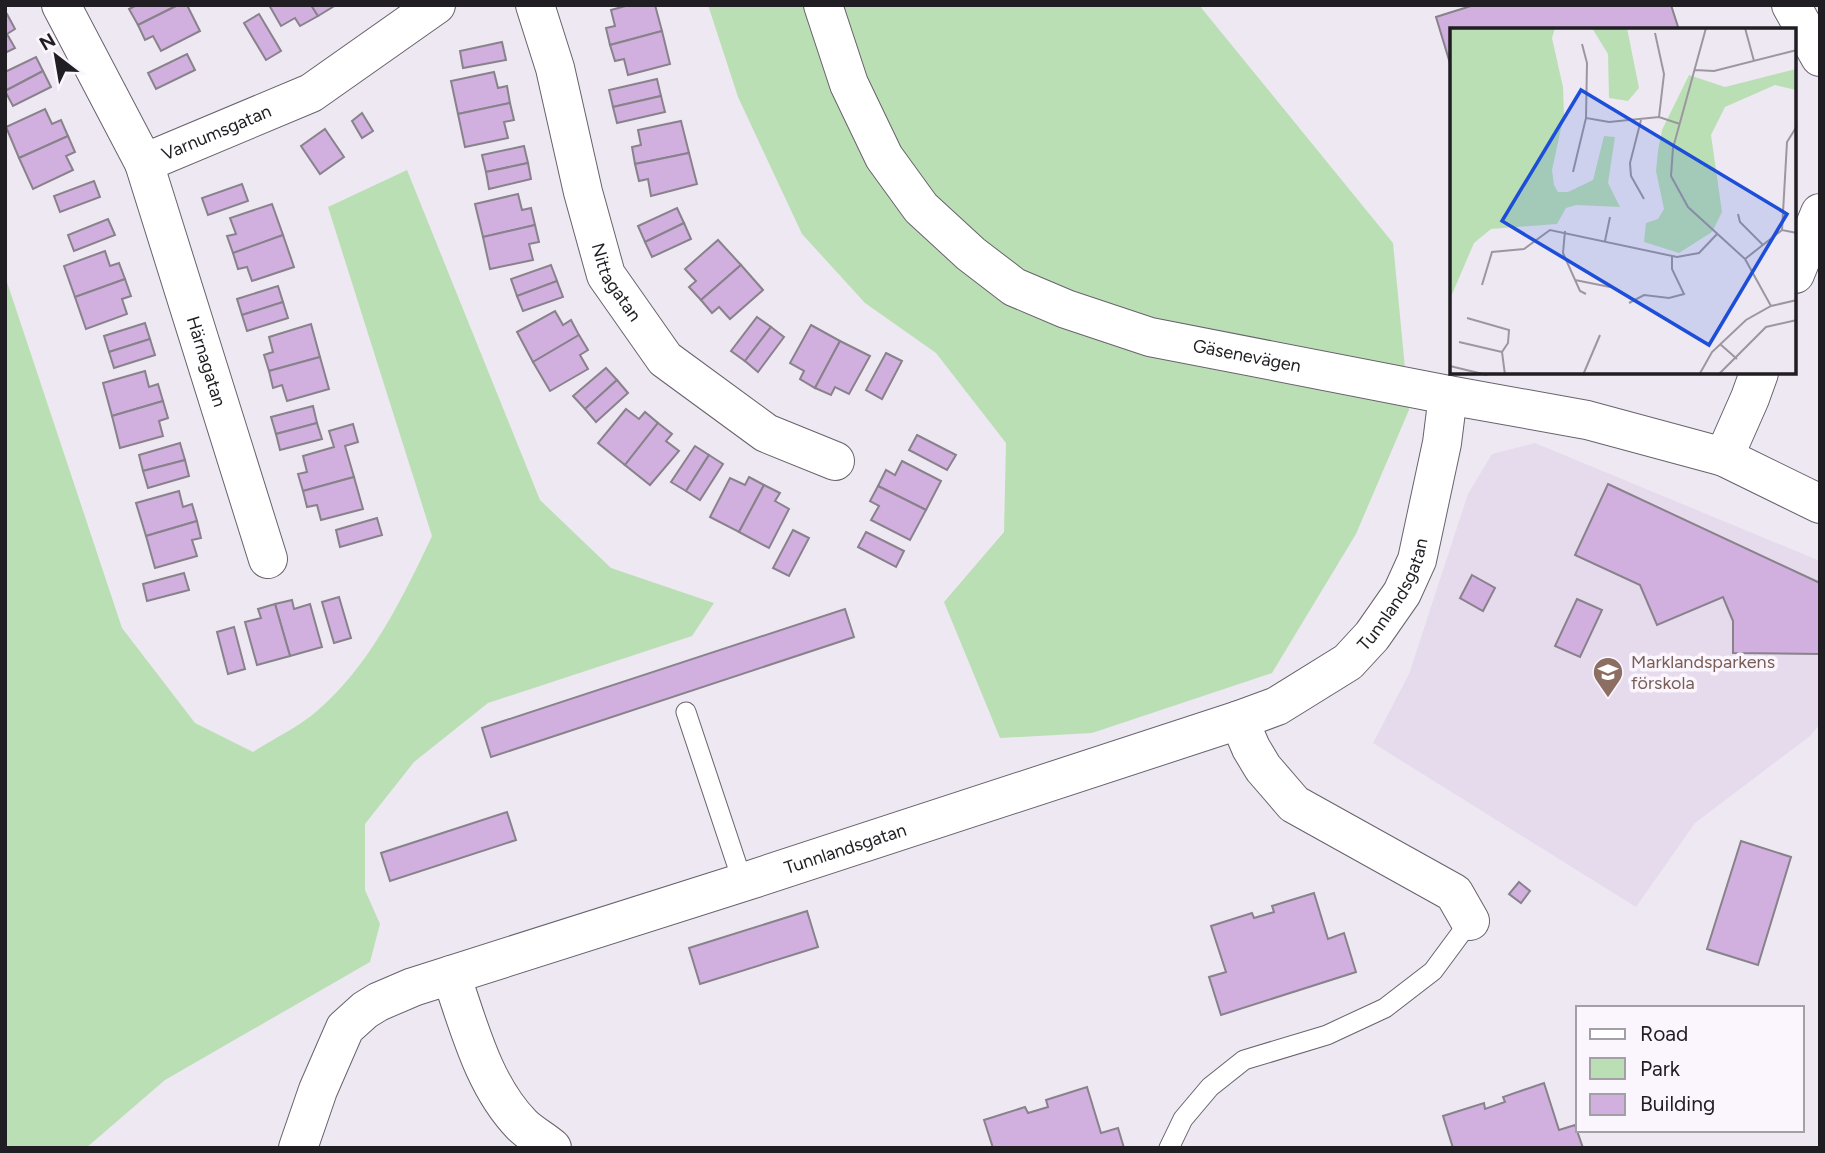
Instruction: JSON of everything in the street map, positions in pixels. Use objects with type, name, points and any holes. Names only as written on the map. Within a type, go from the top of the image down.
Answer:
[{"type":"street","name":"Varnumsgatan","points":[[61,5],[144,163],[311,93],[436,5]]},
{"type":"street","name":"Nittagatan","points":[[535,5],[555,68],[583,192],[606,275],[665,359],[766,433],[835,461]]},
{"type":"street","name":"Gäsenevägen","points":[[823,5],[849,84],[884,157],[921,208],[971,254],[1014,287],[1066,309],[1150,337],[1587,420],[1724,457],[1820,504]]},
{"type":"street","points":[[1791,5],[1820,57]]},
{"type":"street","name":"Härnagatan","points":[[144,163],[268,559]]},
{"type":"street","points":[[1797,269],[1820,213]]},
{"type":"street","points":[[1724,457],[1759,374]]},
{"type":"street","name":"Tunnlandsgatan","points":[[298,1148],[327,1066],[345,1028],[378,1002],[413,987],[743,883],[1239,720],[1278,706],[1348,662],[1372,636],[1402,593],[1417,560],[1442,443],[1448,395]]},
{"type":"street","points":[[1239,720],[1263,768],[1294,804],[1454,893],[1470,921]]},
{"type":"street","points":[[451,975],[482,1061],[497,1092],[523,1126],[552,1148]]},
{"type":"lane","points":[[685,712],[743,883]]},
{"type":"lane","points":[[1169,1148],[1183,1119],[1210,1087],[1244,1060],[1327,1035],[1385,1007],[1433,971],[1470,921]]},
{"type":"shaded area","name":"Marklandsparkens förskola","points":[[1535,443],[1820,561],[1820,724],[1810,736],[1695,823],[1636,907],[1373,743],[1409,674],[1468,494],[1492,454]]},
{"type":"green space","points":[[708,5],[1199,5],[1393,243],[1409,410],[1356,534],[1272,673],[1092,733],[1000,738],[944,602],[1004,532],[1006,443],[936,353],[865,303],[802,234],[738,97]]},
{"type":"green space","points":[[407,170],[540,500],[611,568],[714,603],[692,636],[488,703],[414,762],[365,824],[365,890],[380,924],[370,962],[165,1080],[86,1148],[5,1148],[5,276],[122,628],[195,723],[253,752],[310,717],[353,673],[384,630],[432,536],[328,207]]},
{"type":"building","points":[[137,5],[178,5],[138,25],[129,9]]},
{"type":"building","points":[[178,5],[187,5],[200,31],[161,51],[153,36],[145,40],[138,25]]},
{"type":"building","points":[[269,5],[311,5],[318,16],[300,26],[295,18],[281,26]]},
{"type":"building","points":[[311,5],[336,5],[318,16]]},
{"type":"building","points":[[629,5],[655,5],[662,31],[610,45],[606,28],[615,26],[611,10]]},
{"type":"building","points":[[1474,5],[1671,5],[1678,28],[1450,28],[1450,63],[1436,17]]},
{"type":"building","points":[[7,14],[15,29],[7,34],[15,48],[5,53],[5,15]]},
{"type":"building","points":[[259,14],[281,51],[266,60],[244,23]]},
{"type":"building","points":[[662,31],[670,64],[628,75],[624,59],[615,61],[610,45]]},
{"type":"building","points":[[502,42],[506,60],[463,68],[460,51]]},
{"type":"building","points":[[187,54],[195,70],[156,89],[148,73]]},
{"type":"building","points":[[36,57],[43,71],[5,91],[5,72]]},
{"type":"building","points":[[43,71],[51,87],[13,106],[5,91]]},
{"type":"building","points":[[494,72],[498,88],[507,86],[510,103],[458,114],[451,81]]},
{"type":"building","points":[[657,79],[661,96],[613,107],[609,90]]},
{"type":"building","points":[[661,96],[665,112],[617,123],[613,107]]},
{"type":"building","points":[[510,103],[514,120],[504,122],[508,138],[465,147],[458,114]]},
{"type":"building","points":[[45,109],[52,124],[61,120],[68,136],[19,158],[6,127]]},
{"type":"building","points":[[362,113],[373,131],[362,138],[352,121]]},
{"type":"building","points":[[681,121],[689,153],[635,164],[632,147],[641,145],[638,130]]},
{"type":"building","points":[[325,129],[344,157],[320,174],[301,146]]},
{"type":"building","points":[[68,136],[75,152],[66,156],[73,170],[33,189],[19,158]]},
{"type":"building","points":[[524,146],[528,163],[486,172],[482,155]]},
{"type":"building","points":[[689,153],[697,184],[651,196],[648,179],[639,181],[635,164]]},
{"type":"building","points":[[528,163],[531,179],[489,189],[486,172]]},
{"type":"building","points":[[94,181],[100,197],[60,212],[54,196]]},
{"type":"building","points":[[242,184],[248,201],[208,215],[202,198]]},
{"type":"building","points":[[518,194],[522,210],[531,208],[535,225],[483,237],[475,204]]},
{"type":"building","points":[[272,204],[283,235],[233,253],[227,236],[236,234],[230,218]]},
{"type":"building","points":[[677,208],[684,223],[645,242],[638,226]]},
{"type":"building","points":[[108,219],[115,235],[74,251],[68,235]]},
{"type":"building","points":[[684,223],[691,239],[652,257],[645,242]]},
{"type":"building","points":[[535,225],[539,242],[529,244],[533,260],[490,269],[483,237]]},
{"type":"building","points":[[283,235],[294,267],[252,281],[247,267],[238,269],[233,253]]},
{"type":"building","points":[[718,240],[741,265],[701,300],[689,287],[696,281],[685,269]]},
{"type":"building","points":[[105,251],[110,266],[119,263],[125,279],[75,297],[64,266]]},
{"type":"building","points":[[551,265],[557,281],[517,296],[511,279]]},
{"type":"building","points":[[741,265],[763,290],[730,319],[719,307],[712,313],[701,300]]},
{"type":"building","points":[[125,279],[131,296],[122,299],[127,314],[86,329],[75,297]]},
{"type":"building","points":[[557,281],[563,297],[523,311],[517,296]]},
{"type":"building","points":[[278,286],[283,302],[242,315],[237,299]]},
{"type":"building","points":[[283,302],[288,318],[247,331],[242,315]]},
{"type":"building","points":[[555,311],[563,325],[571,320],[579,335],[533,362],[517,332]]},
{"type":"building","points":[[757,317],[771,327],[745,361],[731,351]]},
{"type":"building","points":[[145,323],[150,339],[109,352],[104,336]]},
{"type":"building","points":[[311,324],[320,357],[269,371],[264,355],[273,352],[269,337]]},
{"type":"building","points":[[811,325],[840,341],[815,388],[800,379],[804,371],[790,363]]},
{"type":"building","points":[[771,327],[784,337],[758,372],[745,361]]},
{"type":"building","points":[[579,335],[588,350],[580,355],[588,369],[550,391],[533,362]]},
{"type":"building","points":[[150,339],[155,355],[114,368],[109,352]]},
{"type":"building","points":[[840,341],[870,356],[849,394],[835,387],[831,395],[815,388]]},
{"type":"building","points":[[886,353],[902,361],[882,399],[866,390]]},
{"type":"building","points":[[320,357],[329,389],[287,401],[282,385],[273,388],[269,371]]},
{"type":"building","points":[[606,368],[617,380],[585,409],[573,396]]},
{"type":"building","points":[[145,371],[149,387],[158,384],[163,401],[112,416],[103,383]]},
{"type":"building","points":[[617,380],[628,393],[596,422],[585,409]]},
{"type":"building","points":[[163,401],[168,418],[159,421],[163,436],[120,448],[112,416]]},
{"type":"building","points":[[313,406],[317,423],[276,434],[271,417]]},
{"type":"building","points":[[626,409],[639,419],[645,412],[658,423],[625,465],[598,443]]},
{"type":"building","points":[[317,423],[322,439],[280,450],[276,434]]},
{"type":"building","points":[[658,423],[672,434],[666,441],[679,451],[650,485],[625,465]]},
{"type":"building","points":[[353,424],[358,442],[345,446],[354,477],[303,491],[298,474],[307,472],[303,456],[334,447],[329,431]]},
{"type":"building","points":[[917,435],[956,455],[947,470],[909,450]]},
{"type":"building","points":[[180,443],[185,460],[143,471],[139,455]]},
{"type":"building","points":[[695,446],[709,455],[686,491],[671,482]]},
{"type":"building","points":[[709,455],[723,464],[700,500],[686,491]]},
{"type":"building","points":[[185,460],[189,476],[148,488],[143,471]]},
{"type":"building","points":[[902,461],[941,481],[926,510],[878,486],[886,470],[895,475]]},
{"type":"building","points":[[354,477],[363,509],[321,520],[317,505],[307,507],[303,491]]},
{"type":"building","points":[[749,477],[764,485],[739,532],[710,517],[730,478],[745,485]]},
{"type":"building","points":[[1608,484],[1820,583],[1820,654],[1733,653],[1733,621],[1723,597],[1657,625],[1640,585],[1575,555]]},
{"type":"building","points":[[764,485],[780,493],[775,501],[789,509],[769,548],[739,532]]},
{"type":"building","points":[[878,486],[926,510],[910,540],[871,520],[879,506],[870,501]]},
{"type":"building","points":[[179,491],[183,507],[192,504],[197,521],[146,536],[136,503]]},
{"type":"building","points":[[377,518],[382,535],[340,547],[336,530]]},
{"type":"building","points":[[197,521],[201,538],[192,540],[197,556],[155,568],[146,536]]},
{"type":"building","points":[[793,530],[809,538],[789,576],[773,568]]},
{"type":"building","points":[[866,532],[904,551],[896,567],[858,547]]},
{"type":"building","points":[[184,573],[189,590],[147,601],[143,584]]},
{"type":"building","points":[[1472,575],[1495,588],[1483,611],[1460,598]]},
{"type":"building","points":[[339,597],[351,638],[334,643],[322,602]]},
{"type":"building","points":[[1577,599],[1602,610],[1580,657],[1555,646]]},
{"type":"building","points":[[292,600],[294,609],[310,604],[322,647],[290,656],[275,604]]},
{"type":"building","points":[[275,604],[290,656],[257,665],[245,622],[261,618],[258,609]]},
{"type":"building","points":[[845,609],[854,637],[491,757],[482,728]]},
{"type":"building","points":[[234,627],[245,669],[228,674],[217,632]]},
{"type":"building","points":[[507,812],[516,840],[390,881],[381,853]]},
{"type":"building","points":[[1741,841],[1791,857],[1758,965],[1707,949]]},
{"type":"building","points":[[1519,882],[1530,891],[1521,903],[1509,894]]},
{"type":"building","points":[[1314,893],[1328,939],[1344,933],[1356,972],[1221,1015],[1209,977],[1226,972],[1211,926],[1252,913],[1254,918],[1274,912],[1272,906]]},
{"type":"building","points":[[807,911],[818,947],[700,984],[689,948]]},
{"type":"building","points":[[1544,1083],[1559,1130],[1575,1125],[1583,1148],[1453,1148],[1443,1116],[1484,1103],[1485,1109],[1505,1102],[1503,1097]]},
{"type":"building","points":[[1087,1087],[1101,1133],[1118,1128],[1124,1148],[993,1148],[984,1120],[1025,1107],[1028,1113],[1048,1107],[1046,1100]]},
{"type":"place","name":"Marklandsparkens förskola","points":[[1608,699]]}]
